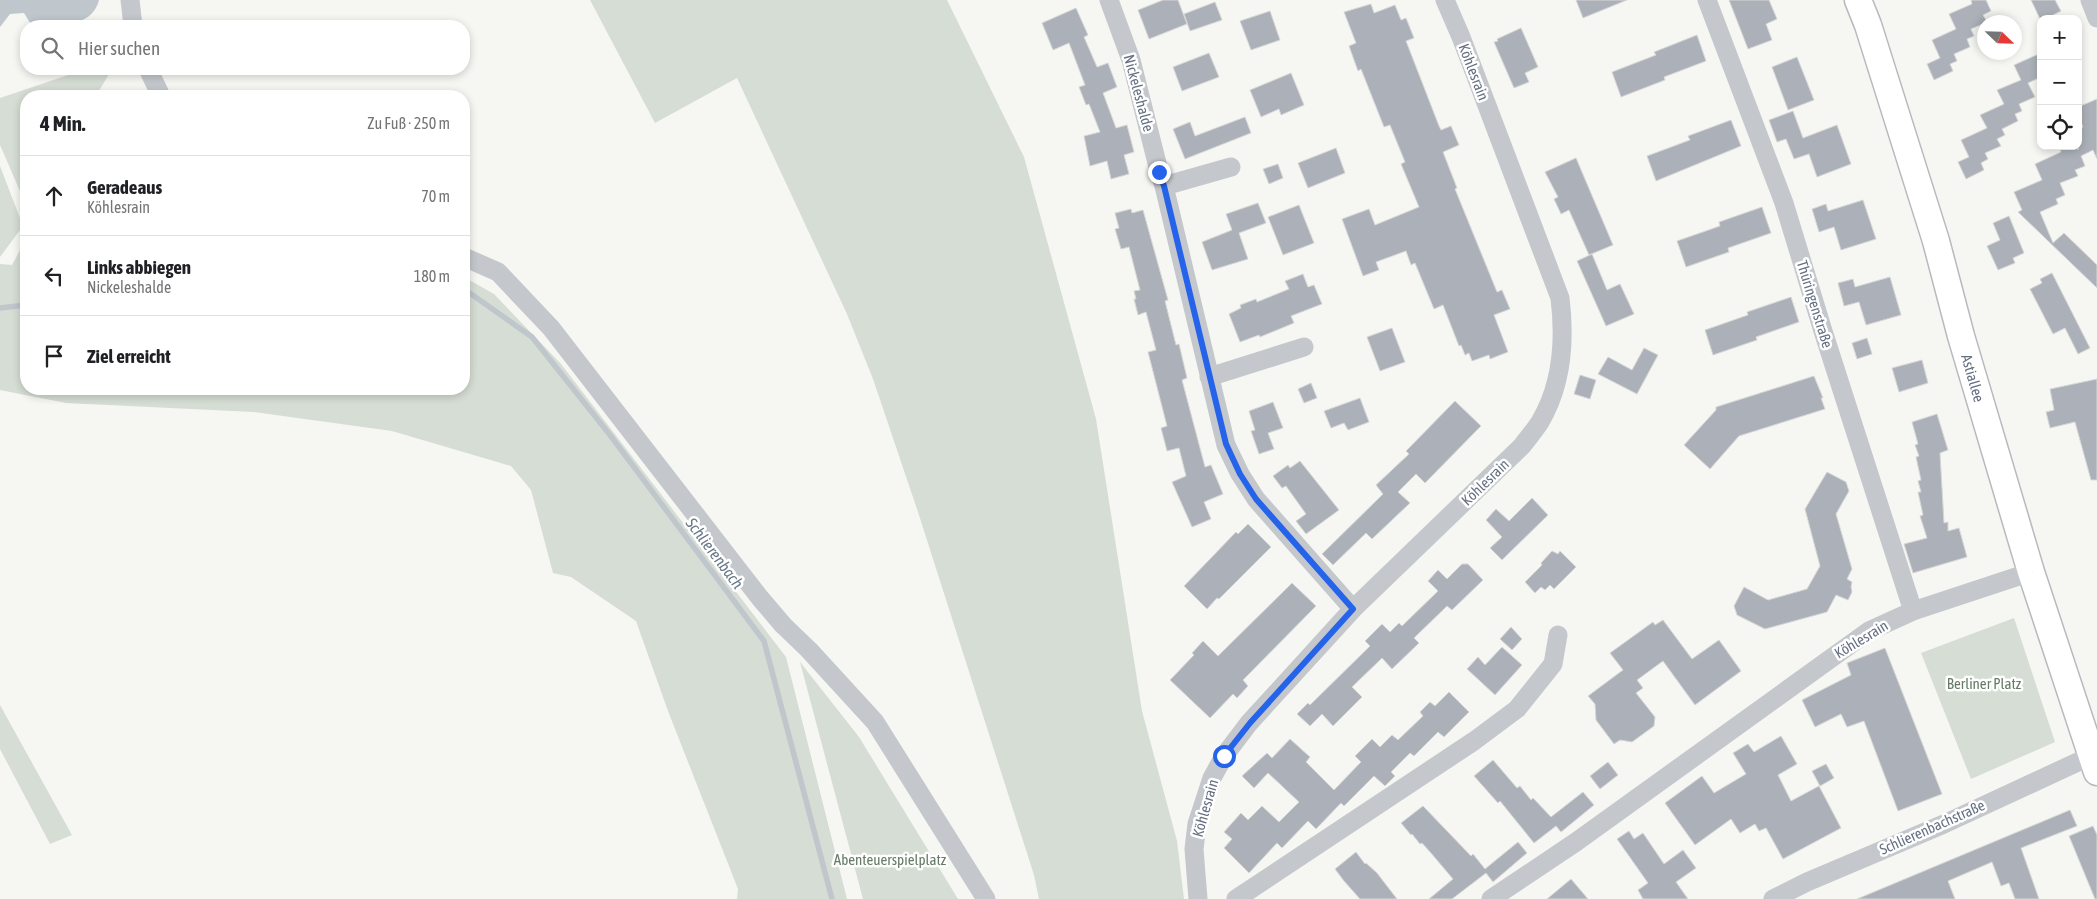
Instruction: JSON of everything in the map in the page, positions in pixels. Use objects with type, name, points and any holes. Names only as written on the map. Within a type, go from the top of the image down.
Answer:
[{"type":"street","points":[[130,0],[132,20]]},
{"type":"street","name":"Nickeleshalde","points":[[1108,0],[1131,60],[1164,186],[1226,444],[1240,474],[1256,499],[1353,609]]},
{"type":"street","name":"Köhlesrain","points":[[1198,899],[1194,849],[1197,824],[1216,770],[1224,756],[1250,723],[1353,609],[1522,446],[1540,422],[1558,374],[1563,343],[1560,298],[1461,37],[1445,0]]},
{"type":"street","name":"Thüringenstraße","points":[[1707,0],[1784,203],[1913,611]]},
{"type":"street","name":"Astiallee","points":[[1858,0],[1868,25],[1936,240],[1961,336],[2031,572],[2095,760]]},
{"type":"street","points":[[2090,0],[2097,18]]},
{"type":"street","points":[[151,75],[158,90]]},
{"type":"street","points":[[1164,186],[1231,167]]},
{"type":"street","points":[[470,260],[498,272],[551,328],[760,598],[875,722],[986,899]]},
{"type":"street","points":[[1209,377],[1304,347]]},
{"type":"street","name":"Köhlesrain","points":[[1491,899],[1576,842],[1869,631],[1913,611],[2013,576],[2031,572]]},
{"type":"street","points":[[1236,899],[1474,741],[1517,709],[1553,664],[1558,635]]},
{"type":"street","name":"Schlierenbachstraße","points":[[1774,899],[1816,878],[2095,760]]},
{"type":"green space","points":[[590,0],[947,0],[1024,157],[1096,419],[1142,711],[1177,841],[1184,899],[1039,899],[1034,875],[918,512],[873,379],[847,314],[737,78],[655,123]]},
{"type":"green space","points":[[68,75],[108,75],[100,90],[24,90]]},
{"type":"green space","points":[[20,91],[20,191],[0,145],[0,98]]},
{"type":"green space","points":[[0,166],[20,218],[20,230],[0,257]]},
{"type":"green space","points":[[20,250],[20,394],[0,390],[0,264],[12,265]]},
{"type":"green space","points":[[470,280],[494,294],[561,364],[786,657],[847,899],[737,899],[738,889],[668,711],[636,621],[571,577],[553,573],[531,490],[511,466],[392,431],[254,412],[66,403],[25,395],[470,395]]},
{"type":"green space","name":"Berliner Platz","points":[[2014,618],[2055,742],[1971,779],[1921,653]]},
{"type":"green space","name":"Abenteuerspielplatz","points":[[800,662],[859,737],[958,899],[863,899]]},
{"type":"green space","points":[[0,705],[72,835],[50,844],[0,749]]},
{"type":"shaded area","points":[[0,0],[99,0],[95,9],[83,20],[28,20],[24,13],[10,14],[0,27]]},
{"type":"building","points":[[1163,0],[1178,0],[1187,24],[1149,39],[1138,10]]},
{"type":"building","points":[[1576,0],[1627,0],[1583,18]]},
{"type":"building","points":[[1729,0],[1769,0],[1777,19],[1766,24],[1772,40],[1748,49]]},
{"type":"building","points":[[1971,0],[1986,0],[1991,11],[1983,15],[1977,15],[1977,26],[1971,29],[1974,36],[1967,39],[1970,47],[1954,54],[1957,61],[1950,64],[1953,71],[1934,80],[1927,64],[1940,58],[1932,40],[1956,29],[1949,14],[1972,4]]},
{"type":"building","points":[[2031,0],[2055,0],[2061,11],[2053,15],[2038,15]]},
{"type":"building","points":[[1215,2],[1222,20],[1190,31],[1184,14]]},
{"type":"building","points":[[1371,4],[1374,13],[1395,5],[1401,20],[1406,18],[1414,38],[1406,41],[1439,126],[1441,130],[1451,126],[1459,145],[1443,152],[1457,188],[1455,189],[1497,292],[1502,290],[1510,309],[1494,315],[1508,352],[1490,359],[1489,355],[1472,361],[1469,353],[1465,355],[1461,345],[1459,346],[1443,305],[1434,309],[1415,263],[1411,265],[1406,251],[1376,262],[1379,270],[1363,276],[1342,219],[1369,209],[1375,225],[1419,207],[1401,164],[1405,162],[1390,125],[1384,127],[1361,69],[1358,71],[1349,46],[1356,43],[1344,12]]},
{"type":"building","points":[[1076,8],[1088,35],[1084,37],[1097,67],[1108,63],[1117,87],[1103,93],[1116,128],[1127,125],[1134,152],[1124,155],[1129,174],[1111,179],[1107,161],[1090,166],[1084,136],[1100,132],[1089,104],[1086,105],[1079,87],[1085,85],[1069,43],[1053,50],[1042,23]]},
{"type":"building","points":[[1270,11],[1280,40],[1251,50],[1240,21]]},
{"type":"building","points":[[1521,28],[1538,67],[1525,73],[1529,82],[1514,88],[1494,42]]},
{"type":"building","points":[[1697,35],[1706,61],[1664,77],[1665,80],[1621,97],[1612,72],[1656,55],[1654,52]]},
{"type":"building","points":[[1209,53],[1219,77],[1182,91],[1173,67]]},
{"type":"building","points":[[2037,55],[2037,79],[2028,83],[2035,97],[2019,104],[2022,111],[2015,114],[2018,121],[2002,129],[2005,135],[1997,139],[2001,146],[1985,153],[1988,159],[1981,163],[1984,170],[1966,179],[1958,162],[1969,157],[1961,140],[1987,128],[1980,115],[2004,104],[1997,90],[2021,80],[2014,65]]},
{"type":"building","points":[[1797,57],[1814,100],[1788,110],[1772,67]]},
{"type":"building","points":[[1291,73],[1304,105],[1281,115],[1279,109],[1261,117],[1250,90]]},
{"type":"building","points":[[2097,99],[2097,159],[2093,150],[2081,156],[2085,166],[2075,170],[2078,176],[2060,183],[2065,195],[2056,199],[2058,204],[2040,212],[2053,243],[2064,233],[2097,265],[2097,288],[2018,212],[2022,210],[2014,192],[2042,180],[2035,164],[2061,152],[2060,150],[2082,150],[2082,105]]},
{"type":"building","points":[[1793,111],[1803,138],[1837,125],[1851,164],[1817,177],[1809,154],[1794,159],[1786,139],[1777,142],[1769,120]]},
{"type":"building","points":[[1245,117],[1251,133],[1185,159],[1173,129],[1190,122],[1195,136]]},
{"type":"building","points":[[1731,120],[1741,146],[1656,181],[1647,156],[1690,140],[1688,136]]},
{"type":"building","points":[[1336,148],[1345,173],[1308,188],[1298,163]]},
{"type":"building","points":[[1576,158],[1613,245],[1589,255],[1569,210],[1561,214],[1554,199],[1558,197],[1545,172]]},
{"type":"building","points":[[1278,164],[1283,178],[1269,184],[1263,169]]},
{"type":"building","points":[[1863,200],[1876,239],[1841,250],[1834,227],[1819,232],[1812,209],[1826,204],[1828,211]]},
{"type":"building","points":[[1258,203],[1266,223],[1239,233],[1248,259],[1212,270],[1202,242],[1232,230],[1226,214]]},
{"type":"building","points":[[1299,205],[1314,243],[1283,255],[1268,217]]},
{"type":"building","points":[[1762,207],[1771,233],[1728,248],[1729,252],[1686,267],[1677,241],[1720,226],[1719,222]]},
{"type":"building","points":[[1131,209],[1132,213],[1143,210],[1168,300],[1165,301],[1176,345],[1179,344],[1187,378],[1182,380],[1205,467],[1211,465],[1223,494],[1204,502],[1211,519],[1192,527],[1172,482],[1186,476],[1179,448],[1167,451],[1161,428],[1167,426],[1148,352],[1156,350],[1146,312],[1138,315],[1134,291],[1140,290],[1129,247],[1121,249],[1115,229],[1119,228],[1115,213]]},
{"type":"building","points":[[2009,216],[2024,253],[2013,258],[2015,263],[1998,270],[1987,246],[2000,240],[1993,223]]},
{"type":"building","points":[[1592,254],[1607,290],[1620,284],[1634,314],[1606,326],[1577,261]]},
{"type":"building","points":[[2052,273],[2090,348],[2078,354],[2065,328],[2053,334],[2030,289],[2042,283],[2040,279]]},
{"type":"building","points":[[1303,274],[1308,287],[1314,285],[1322,304],[1291,316],[1294,323],[1260,337],[1259,335],[1240,342],[1229,314],[1241,308],[1240,305],[1256,299],[1257,302],[1289,289],[1285,281]]},
{"type":"building","points":[[1890,277],[1901,315],[1866,325],[1859,302],[1844,306],[1838,283],[1853,279],[1855,287]]},
{"type":"building","points":[[1791,297],[1799,322],[1756,337],[1757,340],[1713,355],[1705,330],[1748,315],[1747,312]]},
{"type":"building","points":[[1392,328],[1405,362],[1380,371],[1367,337]]},
{"type":"building","points":[[1867,338],[1872,354],[1857,359],[1852,343]]},
{"type":"building","points":[[1644,348],[1658,355],[1637,394],[1598,374],[1608,357],[1632,370]]},
{"type":"building","points":[[1922,360],[1928,383],[1899,392],[1892,368]]},
{"type":"building","points":[[1580,375],[1596,380],[1590,399],[1574,394]]},
{"type":"building","points":[[1814,376],[1823,398],[1821,398],[1825,409],[1739,436],[1710,469],[1684,445],[1716,410],[1716,407]]},
{"type":"building","points":[[2097,379],[2097,480],[2091,480],[2075,422],[2050,428],[2046,412],[2054,410],[2050,389]]},
{"type":"building","points":[[1311,383],[1317,398],[1304,403],[1298,389]]},
{"type":"building","points":[[1360,398],[1369,422],[1348,430],[1344,423],[1331,428],[1324,411]]},
{"type":"building","points":[[1455,401],[1481,426],[1425,483],[1416,474],[1398,492],[1410,503],[1372,539],[1366,533],[1333,565],[1322,554],[1383,494],[1376,485],[1409,454],[1406,451]]},
{"type":"building","points":[[1273,402],[1283,428],[1268,433],[1274,449],[1259,454],[1251,431],[1255,430],[1249,411]]},
{"type":"building","points":[[1937,414],[1948,450],[1940,453],[1944,523],[1948,522],[1948,531],[1959,528],[1967,557],[1913,573],[1904,544],[1927,538],[1920,516],[1923,515],[1918,492],[1921,492],[1918,481],[1921,480],[1916,457],[1919,456],[1915,445],[1918,444],[1912,422]]},
{"type":"building","points":[[1300,461],[1339,510],[1306,534],[1296,521],[1306,514],[1286,486],[1282,488],[1273,476],[1288,465],[1290,468]]},
{"type":"building","points":[[1827,472],[1846,482],[1849,491],[1836,514],[1852,569],[1847,579],[1852,582],[1852,592],[1848,600],[1836,595],[1827,612],[1765,629],[1737,615],[1734,606],[1744,587],[1768,600],[1807,589],[1820,566],[1805,509]]},
{"type":"building","points":[[1532,498],[1548,515],[1502,560],[1490,548],[1502,537],[1486,520],[1496,509],[1509,521]]},
{"type":"building","points":[[1248,524],[1271,547],[1207,609],[1184,586],[1236,532],[1238,534]]},
{"type":"building","points":[[1552,551],[1558,554],[1560,551],[1576,567],[1554,589],[1550,585],[1545,590],[1541,587],[1535,593],[1525,582],[1542,565],[1541,563]]},
{"type":"building","points":[[1462,564],[1468,564],[1483,580],[1452,610],[1447,606],[1414,638],[1419,643],[1392,669],[1382,658],[1352,687],[1362,697],[1333,726],[1322,714],[1310,726],[1297,714],[1308,703],[1310,705],[1370,646],[1365,641],[1382,624],[1390,632],[1399,623],[1402,626],[1438,591],[1428,581],[1438,570],[1447,579]]},
{"type":"building","points":[[1292,583],[1316,606],[1243,680],[1248,686],[1237,698],[1233,694],[1210,718],[1170,680],[1194,655],[1192,653],[1203,641],[1218,656]]},
{"type":"building","points":[[1663,620],[1692,659],[1719,640],[1741,671],[1695,705],[1663,661],[1637,680],[1643,688],[1636,693],[1655,717],[1654,726],[1632,742],[1620,740],[1614,744],[1596,720],[1595,704],[1588,696],[1623,670],[1610,653],[1653,622],[1655,625]]},
{"type":"building","points":[[1511,627],[1522,639],[1512,650],[1500,639]]},
{"type":"building","points":[[1502,647],[1522,665],[1495,695],[1467,669],[1478,657],[1485,665]]},
{"type":"building","points":[[1885,648],[1942,794],[1898,811],[1864,721],[1847,727],[1841,714],[1815,727],[1802,700],[1851,675],[1847,663]]},
{"type":"building","points":[[1449,692],[1469,712],[1444,737],[1438,732],[1414,756],[1410,753],[1391,772],[1395,776],[1385,786],[1374,776],[1344,806],[1341,803],[1316,829],[1308,821],[1282,848],[1277,843],[1249,873],[1224,848],[1232,839],[1224,832],[1241,813],[1248,820],[1262,806],[1279,822],[1299,802],[1268,773],[1254,788],[1242,776],[1267,753],[1272,758],[1290,739],[1310,757],[1306,762],[1334,790],[1361,762],[1355,756],[1372,739],[1380,747],[1392,735],[1398,740],[1423,716],[1420,712],[1430,702],[1435,706]]},
{"type":"building","points":[[1781,736],[1797,764],[1778,775],[1791,801],[1819,786],[1841,828],[1783,859],[1766,828],[1759,831],[1755,824],[1740,833],[1731,819],[1695,845],[1665,803],[1702,776],[1714,793],[1746,774],[1733,753],[1748,744],[1754,752]]},
{"type":"building","points":[[1493,760],[1517,788],[1520,786],[1531,800],[1533,798],[1551,817],[1583,792],[1594,805],[1561,832],[1556,826],[1534,843],[1500,801],[1498,803],[1474,776]]},
{"type":"building","points":[[1608,762],[1618,775],[1600,789],[1590,776]]},
{"type":"building","points":[[1826,764],[1834,778],[1820,786],[1812,771]]},
{"type":"building","points":[[1423,806],[1471,856],[1473,854],[1485,869],[1518,842],[1527,853],[1493,882],[1486,873],[1452,899],[1429,899],[1453,879],[1422,843],[1420,844],[1401,823]]},
{"type":"building","points":[[2070,810],[2077,826],[2021,848],[2039,899],[2015,899],[2009,883],[2001,886],[1992,862],[1948,881],[1955,899],[1857,899]]},
{"type":"building","points":[[2093,826],[2097,835],[2097,899],[2095,899],[2069,836]]},
{"type":"building","points":[[1629,831],[1634,839],[1643,833],[1664,864],[1683,850],[1696,868],[1676,882],[1688,899],[1643,899],[1638,890],[1648,883],[1617,839]]},
{"type":"building","points":[[1356,852],[1365,864],[1377,873],[1397,899],[1360,899],[1344,881],[1335,869]]},
{"type":"building","points":[[1571,879],[1588,899],[1547,899]]},
{"type":"waterway","name":"Schlierenbach","points":[[470,293],[532,337],[610,435],[764,641],[832,899]]},
{"type":"waterway","name":"Schlierenbach","points":[[0,308],[20,306]]},
{"type":"route","points":[[1159,172],[1164,186],[1226,444],[1240,474],[1256,499],[1353,609],[1250,723],[1224,756]]}]
